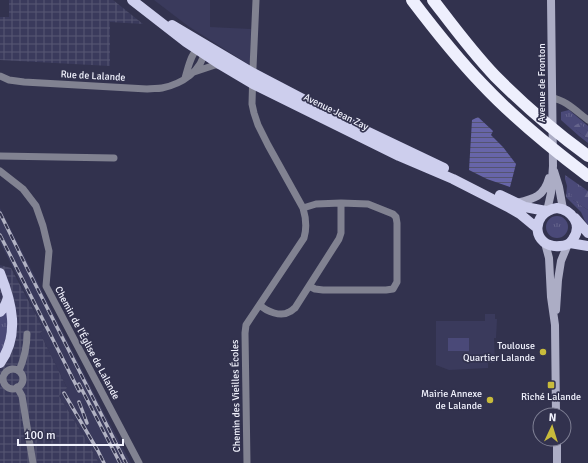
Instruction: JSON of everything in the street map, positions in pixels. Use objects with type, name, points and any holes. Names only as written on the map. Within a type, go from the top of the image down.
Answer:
[{"type":"highway","points":[[412,0],[438,35],[482,85],[510,112],[588,176]]},
{"type":"highway","points":[[433,0],[469,47],[494,75],[542,120],[588,156]]},
{"type":"main road","name":"Avenue Jean Zay","points":[[133,0],[186,42],[253,73],[339,118],[516,203],[525,207],[547,211]]},
{"type":"main road","name":"Avenue de Fronton","points":[[547,211],[551,193],[553,166],[551,0]]},
{"type":"main road","name":"Avenue Jean Zay","points":[[202,50],[221,65],[253,84],[399,156],[453,179],[508,207],[520,214],[537,228]]},
{"type":"main road","name":"Avenue de Fronton","points":[[516,203],[536,197],[542,192],[547,186],[553,166]]},
{"type":"main road","name":"Avenue de Fronton","points":[[553,166],[560,187],[563,209]]},
{"type":"main road","points":[[588,233],[569,212],[557,208],[547,211],[540,218],[537,228],[541,240],[552,246],[569,244],[588,246]]},
{"type":"main road","points":[[556,407],[555,325],[558,280],[562,261],[569,244],[575,237],[577,230],[574,217]]},
{"type":"main road","points":[[545,243],[549,258],[551,297],[555,325]]},
{"type":"main road","points":[[0,273],[3,293],[7,302],[0,312]]},
{"type":"main road","points":[[0,363],[9,346],[12,334],[11,310],[3,293]]},
{"type":"main road","points":[[557,447],[557,463]]},
{"type":"street","name":"Chemin des Vieilles Écoles","points":[[247,463],[246,325],[304,238],[306,230],[303,208],[268,146],[258,125],[252,104],[256,0]]},
{"type":"street","points":[[184,78],[191,59],[202,50]]},
{"type":"street","name":"Rue de Lalande","points":[[194,72],[199,66],[202,50]]},
{"type":"street","name":"Rue de Lalande","points":[[0,76],[9,80],[24,82],[146,89],[162,88],[175,84],[194,72],[214,65],[221,65]]},
{"type":"street","points":[[552,102],[557,99],[566,103],[588,120]]},
{"type":"street","points":[[0,156],[114,158]]},
{"type":"street","name":"Chemin de l'Église de Lalande","points":[[0,171],[23,189],[36,206],[49,251],[46,286],[139,463]]},
{"type":"street","points":[[260,305],[264,309],[282,314],[295,308],[339,239],[341,233],[341,203]]},
{"type":"street","points":[[303,208],[316,204],[368,204],[393,214],[396,217],[397,282],[393,288],[386,290],[323,290],[315,289],[309,286]]},
{"type":"street","points":[[18,371],[27,345],[27,334]]},
{"type":"street","points":[[12,369],[18,371],[22,375],[20,386],[17,387],[10,388],[3,380],[8,371],[12,369]]},
{"type":"street","points":[[17,387],[22,396],[33,463]]},
{"type":"shaded area","points":[[9,0],[113,0],[143,24],[110,22],[110,66],[0,60],[0,17],[9,17]]},
{"type":"shaded area","points":[[154,0],[210,0],[210,27],[251,29],[250,63],[248,64],[188,26]]},
{"type":"shaded area","points":[[478,117],[493,131],[491,135],[503,147],[516,164],[510,187],[487,179],[469,170],[472,120]]},
{"type":"shaded area","points":[[0,208],[131,463],[99,463],[59,396],[67,388],[40,333],[44,330],[0,242]]},
{"type":"shaded area","points":[[0,265],[11,268],[44,330],[40,333],[67,388],[59,396],[99,463],[0,463]]},
{"type":"shaded area","points":[[485,314],[495,314],[495,319],[497,319],[496,338],[494,338],[495,363],[488,363],[488,368],[449,370],[436,365],[436,321],[485,321]]},
{"type":"green space","points":[[569,110],[588,126],[588,131],[579,124],[576,130],[588,139],[588,143],[561,120],[561,112]]},
{"type":"green space","points":[[579,123],[588,131],[588,139],[576,130],[574,126]]},
{"type":"green space","points":[[565,175],[588,191],[583,189],[573,200],[588,210],[588,225],[581,212],[566,197],[567,186]]},
{"type":"green space","points":[[583,189],[588,191],[588,210],[573,200],[571,195]]},
{"type":"green space","points":[[553,216],[561,216],[568,223],[568,231],[561,238],[553,238],[546,231],[546,223]]},
{"type":"green space","points":[[8,308],[9,326],[0,359],[0,315]]},
{"type":"green space","points":[[448,338],[469,338],[469,351],[448,351]]},
{"type":"railway","points":[[0,213],[126,463]]},
{"type":"railway","points":[[0,235],[79,391]]},
{"type":"railway","points":[[79,384],[120,463]]},
{"type":"railway","points":[[64,393],[104,463]]},
{"type":"railway","points":[[79,402],[87,423]]},
{"type":"place","name":"Toulouse Quartier Lalande","points":[[543,352]]},
{"type":"place","name":"Riché Lalande","points":[[551,385]]},
{"type":"place","name":"Mairie Annexe de Lalande","points":[[490,400]]}]
